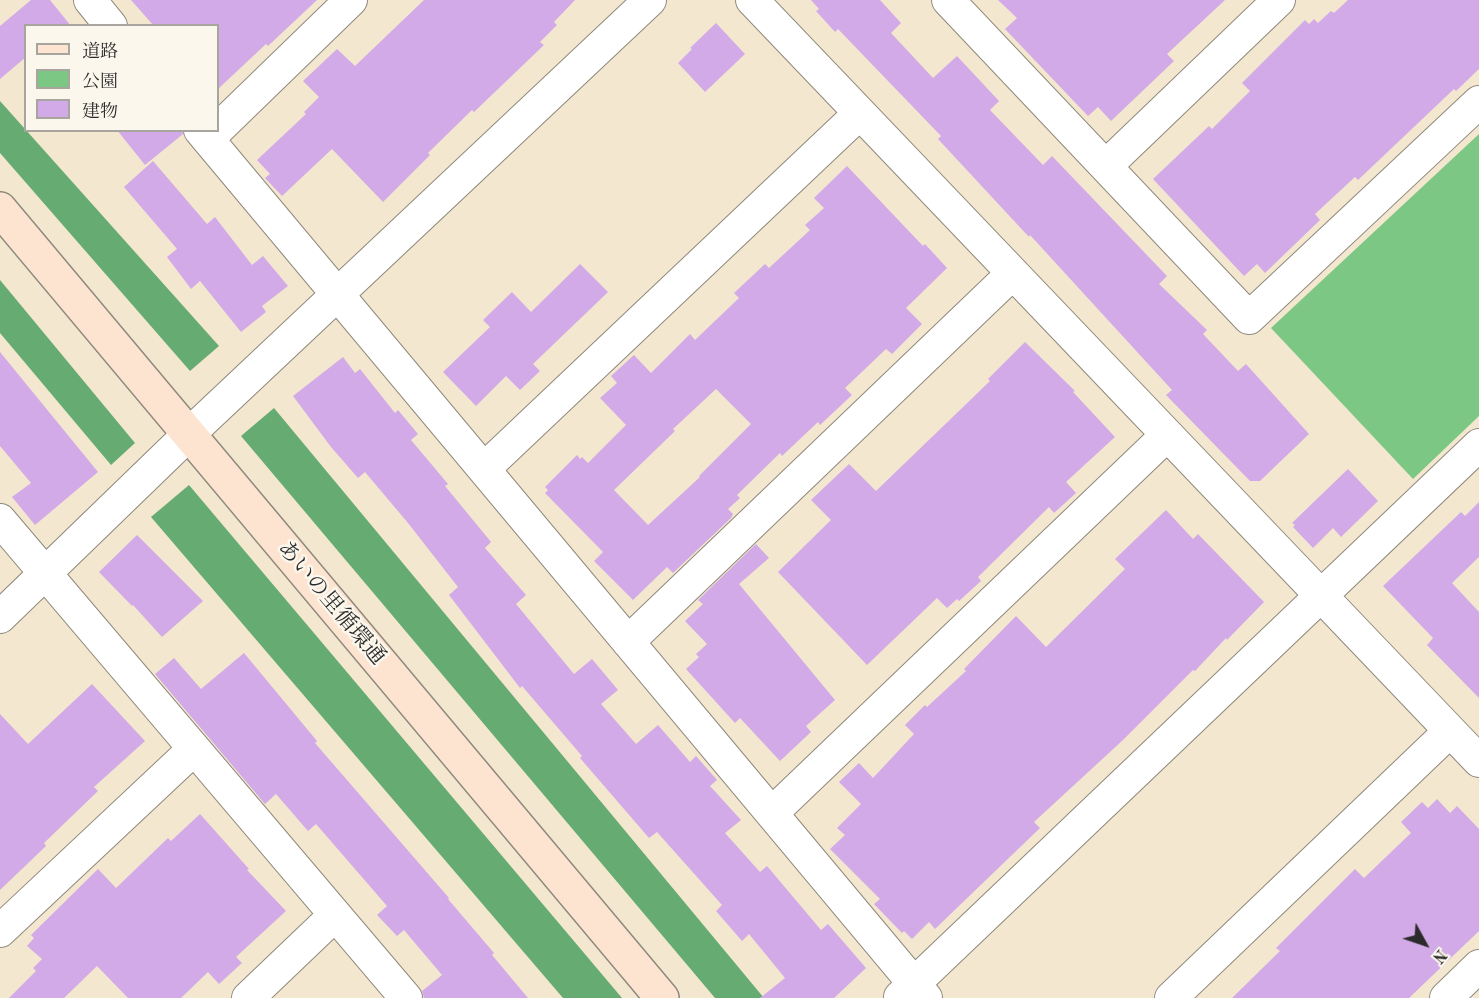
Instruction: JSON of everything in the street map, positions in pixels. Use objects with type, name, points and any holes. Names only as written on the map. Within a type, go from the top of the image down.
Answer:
[{"type":"street","points":[[90,0],[109,24]]},
{"type":"street","points":[[219,124],[351,0]]},
{"type":"street","points":[[0,617],[189,434],[650,0]]},
{"type":"street","points":[[752,0],[1479,761]]},
{"type":"street","points":[[1106,166],[1279,0]]},
{"type":"street","points":[[956,3],[1249,318],[1479,102]]},
{"type":"street","points":[[484,469],[860,113]]},
{"type":"street","points":[[210,132],[337,294],[772,813],[913,993],[1321,596],[1476,454]]},
{"type":"street","name":"あいの里循環通","points":[[0,209],[662,998]]},
{"type":"street","points":[[628,642],[1013,273]]},
{"type":"street","points":[[772,813],[1167,435]]},
{"type":"street","points":[[0,520],[406,998]]},
{"type":"street","points":[[1171,998],[1450,731]]},
{"type":"street","points":[[0,931],[194,749]]},
{"type":"street","points":[[248,998],[335,915]]},
{"type":"street","points":[[1446,998],[1479,966]]},
{"type":"green space","points":[[0,101],[24,128],[24,132],[28,132],[219,346],[190,371],[0,153]]},
{"type":"green space","points":[[1479,134],[1479,416],[1413,479],[1271,328]]},
{"type":"green space","points":[[0,280],[135,443],[111,465],[0,333]]},
{"type":"green space","points":[[274,408],[764,998],[715,998],[241,436]]},
{"type":"green space","points":[[189,485],[622,998],[563,998],[151,517]]},
{"type":"building","points":[[31,0],[50,0],[69,24],[24,24],[24,59],[0,79],[0,26]]},
{"type":"building","points":[[131,0],[317,0],[219,88],[219,24],[152,24]]},
{"type":"building","points":[[424,0],[575,0],[554,22],[557,25],[540,42],[544,45],[474,112],[472,110],[383,202],[332,149],[282,196],[265,178],[270,174],[257,160],[306,114],[304,112],[319,97],[303,81],[337,49],[355,66]]},
{"type":"building","points":[[811,0],[880,0],[901,23],[891,33],[933,78],[957,56],[999,101],[990,110],[1043,165],[1052,156],[1167,276],[1159,284],[1207,330],[1203,334],[1238,371],[1246,364],[1309,434],[1260,481],[1250,481],[1166,395],[1172,390],[1030,235],[1029,237],[938,139],[941,136],[838,29],[835,32],[816,11],[819,9]]},
{"type":"building","points":[[998,0],[1225,0],[1167,54],[1174,61],[1111,121],[1098,107],[1088,116],[1005,29],[1017,18]]},
{"type":"building","points":[[1348,0],[1479,0],[1479,69],[1456,91],[1454,89],[1358,180],[1355,177],[1315,214],[1320,220],[1265,273],[1257,264],[1244,276],[1153,179],[1209,126],[1212,129],[1250,91],[1242,83],[1305,20],[1309,24],[1314,19],[1318,23]]},
{"type":"building","points":[[716,23],[745,54],[705,92],[678,63]]},
{"type":"building","points":[[119,132],[182,132],[183,134],[145,165]]},
{"type":"building","points":[[153,161],[207,224],[215,217],[252,265],[263,256],[288,286],[262,306],[266,312],[241,332],[200,281],[191,289],[167,257],[177,249],[124,187]]},
{"type":"building","points":[[847,166],[947,268],[906,308],[922,324],[892,354],[886,349],[845,388],[852,395],[820,425],[818,422],[782,456],[780,453],[737,495],[740,498],[728,509],[733,514],[731,518],[673,573],[667,567],[633,600],[594,561],[603,552],[545,493],[548,490],[545,487],[577,455],[588,463],[626,425],[600,398],[617,383],[611,376],[634,355],[651,373],[690,334],[695,340],[739,298],[734,293],[765,264],[769,268],[810,230],[805,225],[824,208],[814,198]],"holes":[[[716,389],[751,424],[700,477],[648,525],[614,490],[675,431],[673,429]]]},
{"type":"building","points":[[580,264],[608,292],[533,364],[540,371],[520,390],[506,376],[476,406],[443,372],[490,327],[483,320],[512,292],[531,312]]},
{"type":"building","points":[[1025,342],[1075,391],[1073,392],[1115,437],[1066,482],[1076,493],[1054,513],[1049,507],[978,577],[981,581],[959,601],[957,599],[947,608],[937,598],[867,665],[778,572],[831,520],[811,500],[849,464],[876,491],[990,381],[988,379]]},
{"type":"building","points":[[0,352],[98,472],[35,525],[12,497],[31,483],[0,446]]},
{"type":"building","points":[[343,357],[355,373],[360,369],[395,413],[398,410],[418,434],[411,440],[448,484],[445,486],[491,542],[485,548],[526,595],[516,604],[574,674],[592,659],[618,690],[601,704],[636,744],[658,725],[690,762],[696,756],[717,780],[710,786],[741,820],[725,833],[760,872],[767,866],[821,930],[828,924],[866,968],[834,998],[760,998],[785,978],[749,934],[742,941],[716,911],[722,905],[657,832],[649,838],[522,686],[520,688],[449,595],[458,587],[408,523],[365,472],[358,478],[331,447],[293,396]]},
{"type":"building","points":[[1348,469],[1378,501],[1341,537],[1333,528],[1313,548],[1293,527],[1295,525],[1292,523]]},
{"type":"building","points":[[1479,502],[1479,557],[1452,583],[1479,612],[1479,698],[1427,645],[1433,638],[1383,586],[1461,512],[1465,516]]},
{"type":"building","points":[[1166,510],[1193,539],[1198,534],[1264,602],[1123,740],[1034,822],[1040,828],[935,929],[929,922],[912,939],[904,931],[902,933],[874,904],[880,899],[830,849],[845,835],[837,828],[861,804],[839,782],[859,763],[873,778],[914,734],[905,725],[966,671],[964,669],[1016,616],[1046,647],[1125,569],[1115,559]]},
{"type":"building","points":[[137,535],[203,601],[162,637],[99,572]]},
{"type":"building","points":[[756,544],[769,558],[739,584],[835,700],[806,726],[811,732],[780,761],[740,718],[735,723],[686,669],[699,657],[696,654],[707,644],[685,621],[703,604],[698,600]]},
{"type":"building","points":[[244,653],[317,741],[315,743],[449,898],[528,998],[424,998],[422,991],[442,975],[404,930],[397,936],[377,915],[387,906],[316,824],[308,831],[276,794],[265,804],[155,674],[174,658],[201,689]]},
{"type":"building","points":[[92,684],[145,741],[94,787],[98,791],[0,890],[0,714],[28,744]]},
{"type":"building","points":[[1437,799],[1450,813],[1457,806],[1479,829],[1479,931],[1409,998],[1232,998],[1280,951],[1276,948],[1355,869],[1364,878],[1411,833],[1401,822],[1422,802],[1428,808]]},
{"type":"building","points":[[200,814],[249,869],[247,870],[286,911],[236,957],[242,963],[219,984],[208,972],[181,998],[128,998],[97,966],[64,998],[9,998],[36,971],[33,968],[42,959],[27,946],[34,938],[31,935],[98,869],[116,888],[168,838],[171,841]]}]
